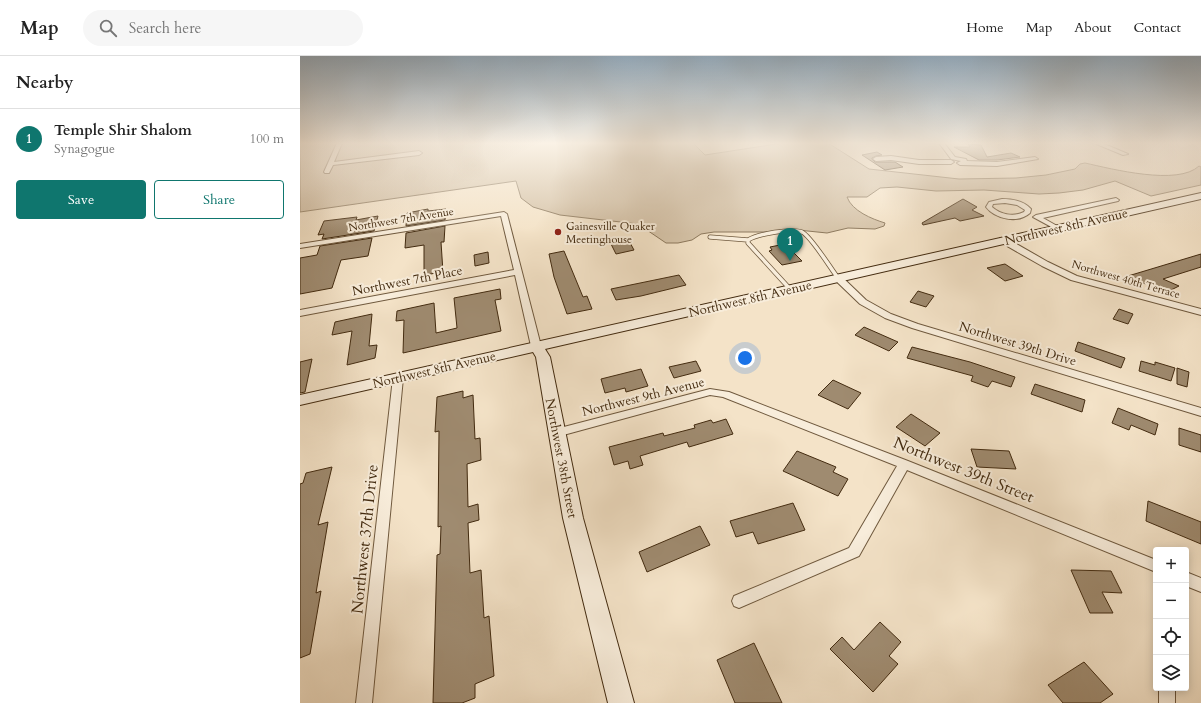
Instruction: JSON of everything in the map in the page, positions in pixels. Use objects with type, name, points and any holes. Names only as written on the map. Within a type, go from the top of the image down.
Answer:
[{"type":"street","name":"Northwest 8th Avenue","points":[[300,400],[1201,196]]},
{"type":"street","points":[[1038,218],[1116,200]]},
{"type":"street","points":[[1026,214],[1028,213],[1028,209],[1016,203],[997,201],[989,205],[990,209],[1001,215],[1012,216],[1026,214],[1038,218],[1057,228]]},
{"type":"street","name":"Northwest 7th Avenue","points":[[300,246],[504,214]]},
{"type":"street","name":"Northwest 38th Street","points":[[504,214],[536,346],[543,357],[573,518],[621,703]]},
{"type":"street","name":"Northwest 40th Terrace","points":[[1003,240],[1045,264],[1074,278],[1201,312]]},
{"type":"street","name":"Northwest 7th Place","points":[[300,313],[518,272]]},
{"type":"street","name":"Northwest 39th Drive","points":[[838,278],[863,302],[888,316],[915,326],[1201,412]]},
{"type":"street","name":"Northwest 37th Drive","points":[[364,703],[398,378]]},
{"type":"street","name":"Northwest 9th Avenue","points":[[556,432],[710,392],[725,394],[758,407]]},
{"type":"street","name":"Northwest 39th Street","points":[[758,407],[904,464],[1153,565]]},
{"type":"street","points":[[739,601],[854,552],[904,464]]},
{"type":"street","points":[[1189,580],[1201,585]]},
{"type":"street","points":[[1167,691],[1167,703]]},
{"type":"lane","points":[[710,237],[748,240],[753,237],[780,231],[802,232],[810,238],[838,278]]},
{"type":"lane","points":[[748,240],[748,244],[790,289]]},
{"type":"shaded area","points":[[300,173],[907,173],[959,179],[1016,178],[1055,173],[1137,173],[1176,175],[1184,173],[1201,173],[1201,185],[1151,196],[1115,181],[1083,190],[1039,194],[984,190],[936,191],[897,187],[880,188],[867,197],[847,197],[853,206],[858,210],[869,217],[885,223],[884,226],[875,229],[848,228],[827,233],[798,230],[765,232],[714,232],[701,234],[692,240],[678,243],[666,243],[638,224],[560,215],[533,207],[521,198],[516,181],[300,212]]},
{"type":"building","points":[[963,199],[977,207],[972,210],[984,216],[960,221],[955,218],[923,225],[922,223]]},
{"type":"building","points":[[428,209],[428,211],[446,209],[445,220],[406,226],[407,213]]},
{"type":"building","points":[[378,216],[374,231],[322,239],[324,234],[318,235],[324,221],[357,217],[356,220]]},
{"type":"building","points":[[445,226],[444,242],[441,242],[443,272],[424,275],[424,245],[405,248],[406,233]]},
{"type":"building","points":[[372,238],[368,256],[341,260],[332,288],[300,294],[300,258],[317,255],[320,246]]},
{"type":"building","points":[[628,239],[634,250],[616,254],[610,242]]},
{"type":"building","points":[[785,244],[802,261],[782,265],[769,251],[772,250],[770,247]]},
{"type":"building","points":[[564,251],[583,297],[587,296],[592,309],[567,314],[554,277],[549,254]]},
{"type":"building","points":[[488,252],[489,263],[475,266],[474,255]]},
{"type":"building","points":[[1201,254],[1201,267],[1163,279],[1179,286],[1165,293],[1128,276]]},
{"type":"building","points":[[1005,264],[1023,276],[1005,281],[987,268]]},
{"type":"building","points":[[679,275],[686,285],[641,296],[616,300],[611,289]]},
{"type":"building","points":[[500,289],[501,299],[495,300],[501,331],[403,353],[404,320],[396,321],[397,311],[434,303],[436,333],[457,328],[454,298]]},
{"type":"building","points":[[918,291],[934,296],[926,307],[910,302]]},
{"type":"building","points":[[1119,309],[1133,314],[1128,324],[1113,319]]},
{"type":"building","points":[[372,314],[369,346],[377,345],[375,358],[347,365],[352,331],[332,335],[335,322]]},
{"type":"building","points":[[864,327],[898,342],[889,351],[855,335]]},
{"type":"building","points":[[1078,342],[1125,358],[1121,368],[1075,351]]},
{"type":"building","points":[[912,347],[970,362],[1015,377],[1011,387],[992,381],[988,387],[971,381],[973,376],[907,358]]},
{"type":"building","points":[[312,359],[305,392],[300,393],[300,362]]},
{"type":"building","points":[[696,361],[701,371],[674,378],[669,367]]},
{"type":"building","points":[[1141,361],[1155,365],[1155,362],[1175,368],[1171,381],[1139,371]]},
{"type":"building","points":[[1177,368],[1189,372],[1187,387],[1177,384]]},
{"type":"building","points":[[641,369],[648,386],[626,392],[625,388],[605,393],[601,379]]},
{"type":"building","points":[[833,380],[861,393],[848,409],[818,395]]},
{"type":"building","points":[[1035,384],[1085,400],[1082,412],[1031,394]]},
{"type":"building","points":[[463,391],[463,398],[473,395],[475,439],[480,438],[481,460],[467,464],[468,507],[478,504],[479,520],[468,523],[470,573],[481,570],[484,618],[489,616],[494,676],[475,684],[475,698],[462,703],[433,703],[437,555],[440,554],[441,526],[438,527],[439,431],[435,432],[437,397]]},
{"type":"building","points":[[1118,408],[1158,424],[1155,435],[1131,425],[1129,430],[1112,423]]},
{"type":"building","points":[[911,414],[940,433],[925,446],[896,427]]},
{"type":"building","points":[[726,419],[733,434],[689,447],[687,442],[640,456],[643,465],[630,469],[628,461],[614,465],[609,447],[663,433],[664,436],[695,428],[694,425],[711,420],[713,423]]},
{"type":"building","points":[[1179,428],[1201,435],[1201,452],[1179,445]]},
{"type":"building","points":[[971,449],[1009,451],[1016,469],[977,467]]},
{"type":"building","points":[[797,451],[836,467],[833,472],[848,479],[838,496],[783,471]]},
{"type":"building","points":[[332,467],[318,525],[328,522],[316,593],[321,591],[310,654],[300,658],[300,484],[303,483],[306,473]]},
{"type":"building","points":[[1148,501],[1201,522],[1201,544],[1146,521]]},
{"type":"building","points":[[793,503],[805,530],[758,544],[753,532],[736,537],[730,521]]},
{"type":"building","points":[[700,526],[710,545],[647,572],[639,552]]},
{"type":"building","points":[[1071,570],[1111,571],[1122,593],[1102,592],[1113,613],[1090,613]]},
{"type":"building","points":[[880,622],[901,642],[889,656],[898,664],[873,692],[830,649],[842,637],[854,650]]},
{"type":"building","points":[[754,643],[782,703],[735,703],[717,660]]},
{"type":"building","points":[[1084,662],[1113,694],[1100,703],[1063,703],[1048,685]]},
{"type":"place","name":"Gainesville Quaker Meetinghouse","points":[[558,232]]},
{"type":"place","name":"Temple Shir Shalom","points":[[790,261]]}]
